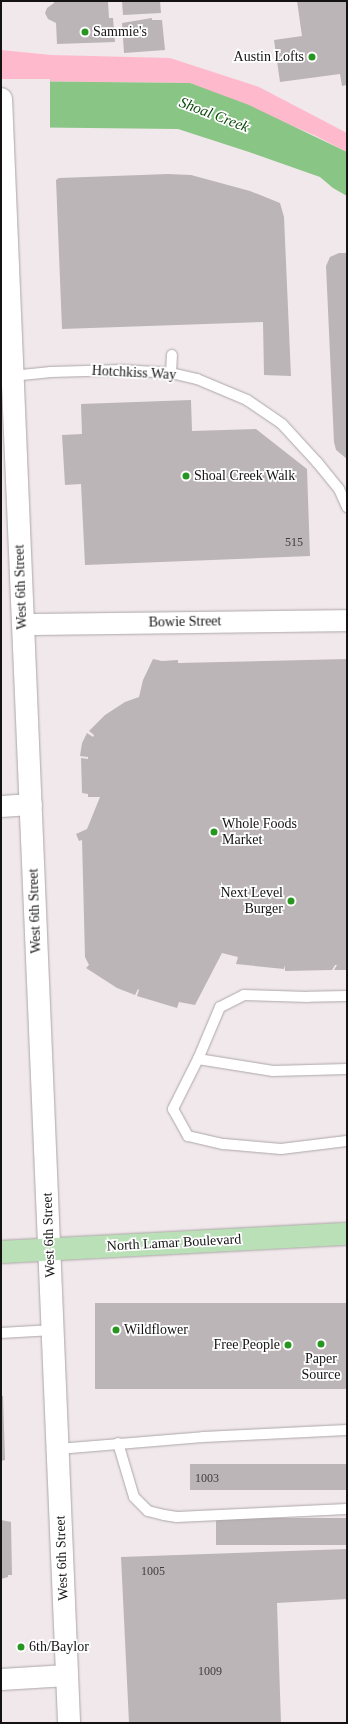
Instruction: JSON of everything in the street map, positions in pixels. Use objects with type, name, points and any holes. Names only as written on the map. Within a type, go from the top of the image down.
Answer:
[{"type":"main road","name":"West 6th Street","points":[[1,99],[4,166],[7,376],[23,624],[69,1723]]},
{"type":"main road","name":"North Lamar Boulevard","points":[[1,1252],[347,1234]]},
{"type":"street","name":"Bowie Street","points":[[23,624],[347,620]]},
{"type":"street","points":[[1,806],[31,804]]},
{"type":"street","points":[[1,1679],[67,1676]]},
{"type":"lane","points":[[170,373],[172,355]]},
{"type":"lane","name":"Hotchkiss Way","points":[[7,376],[99,370],[170,373],[197,379],[247,400],[282,424],[317,462],[339,489],[347,507]]},
{"type":"lane","points":[[347,996],[308,997],[244,995],[220,1007],[198,1059],[173,1109],[188,1136],[224,1144],[282,1149],[347,1141]]},
{"type":"lane","points":[[198,1059],[273,1071],[347,1069]]},
{"type":"lane","points":[[1,1333],[53,1330]]},
{"type":"lane","points":[[58,1449],[118,1443],[347,1430]]},
{"type":"lane","points":[[118,1443],[134,1497],[148,1511],[158,1514],[177,1517],[347,1509]]},
{"type":"shaded area","points":[[1,50],[51,55],[170,58],[259,87],[347,133],[347,152],[314,135],[190,83],[1,81]]},
{"type":"water","name":"Shoal Creek","points":[[1,81],[190,83],[249,105],[347,152],[347,196],[333,188],[320,177],[178,129],[1,127]]},
{"type":"pier","points":[[1,79],[50,79],[50,129],[1,129]]},
{"type":"building","name":"Sammie's","points":[[54,1],[108,1],[109,18],[113,18],[115,42],[57,44],[56,23],[48,19],[45,13],[47,8],[54,3]]},
{"type":"building","points":[[122,1],[160,1],[161,13],[123,15]]},
{"type":"building","name":"Austin Lofts","points":[[297,1],[347,1],[347,85],[342,86],[340,74],[280,82],[274,40],[302,36]]},
{"type":"building","points":[[152,18],[152,20],[162,20],[165,50],[124,53],[122,23]]},
{"type":"building","points":[[168,174],[191,175],[250,191],[280,203],[284,217],[291,376],[264,375],[263,322],[62,329],[56,180],[59,178]]},
{"type":"building","points":[[339,253],[347,253],[347,459],[336,450],[334,442],[326,266],[330,257]]},
{"type":"building","name":"Shoal Creek Walk","points":[[191,400],[192,431],[256,429],[307,469],[310,556],[85,565],[81,484],[65,485],[62,435],[82,434],[81,404]]},
{"type":"building","name":"Whole Foods Market","points":[[153,659],[162,661],[178,660],[178,663],[347,659],[347,970],[334,970],[337,965],[335,965],[332,970],[285,971],[285,965],[284,969],[236,964],[238,957],[222,953],[195,1005],[179,1002],[177,1008],[137,996],[138,989],[135,995],[117,988],[86,968],[89,965],[85,957],[82,840],[79,841],[76,834],[87,829],[100,797],[88,797],[88,794],[82,793],[81,758],[88,759],[88,757],[80,756],[82,743],[87,733],[93,737],[94,735],[89,731],[105,715],[125,702],[139,697],[143,680]]},
{"type":"building","points":[[95,1303],[347,1303],[347,1389],[95,1389]]},
{"type":"building","points":[[1,1396],[3,1396],[5,1460],[1,1461]]},
{"type":"building","points":[[190,1464],[347,1464],[347,1490],[190,1490]]},
{"type":"building","points":[[216,1518],[347,1518],[347,1545],[216,1545]]},
{"type":"building","points":[[1,1520],[11,1522],[12,1575],[8,1575],[8,1577],[1,1579]]},
{"type":"building","points":[[347,1549],[347,1599],[277,1603],[281,1723],[129,1723],[121,1557]]},
{"type":"place","name":"Sammie's","points":[[85,32]]},
{"type":"place","name":"Austin Lofts","points":[[312,57]]},
{"type":"place","name":"Shoal Creek Walk","points":[[186,476]]},
{"type":"place","name":"Whole Foods Market","points":[[214,832]]},
{"type":"place","name":"Next Level Burger","points":[[291,901]]},
{"type":"place","name":"Wildflower","points":[[116,1330]]},
{"type":"place","name":"Paper Source","points":[[321,1344]]},
{"type":"place","name":"Free People","points":[[288,1345]]},
{"type":"place","name":"6th/Baylor","points":[[21,1647]]}]
